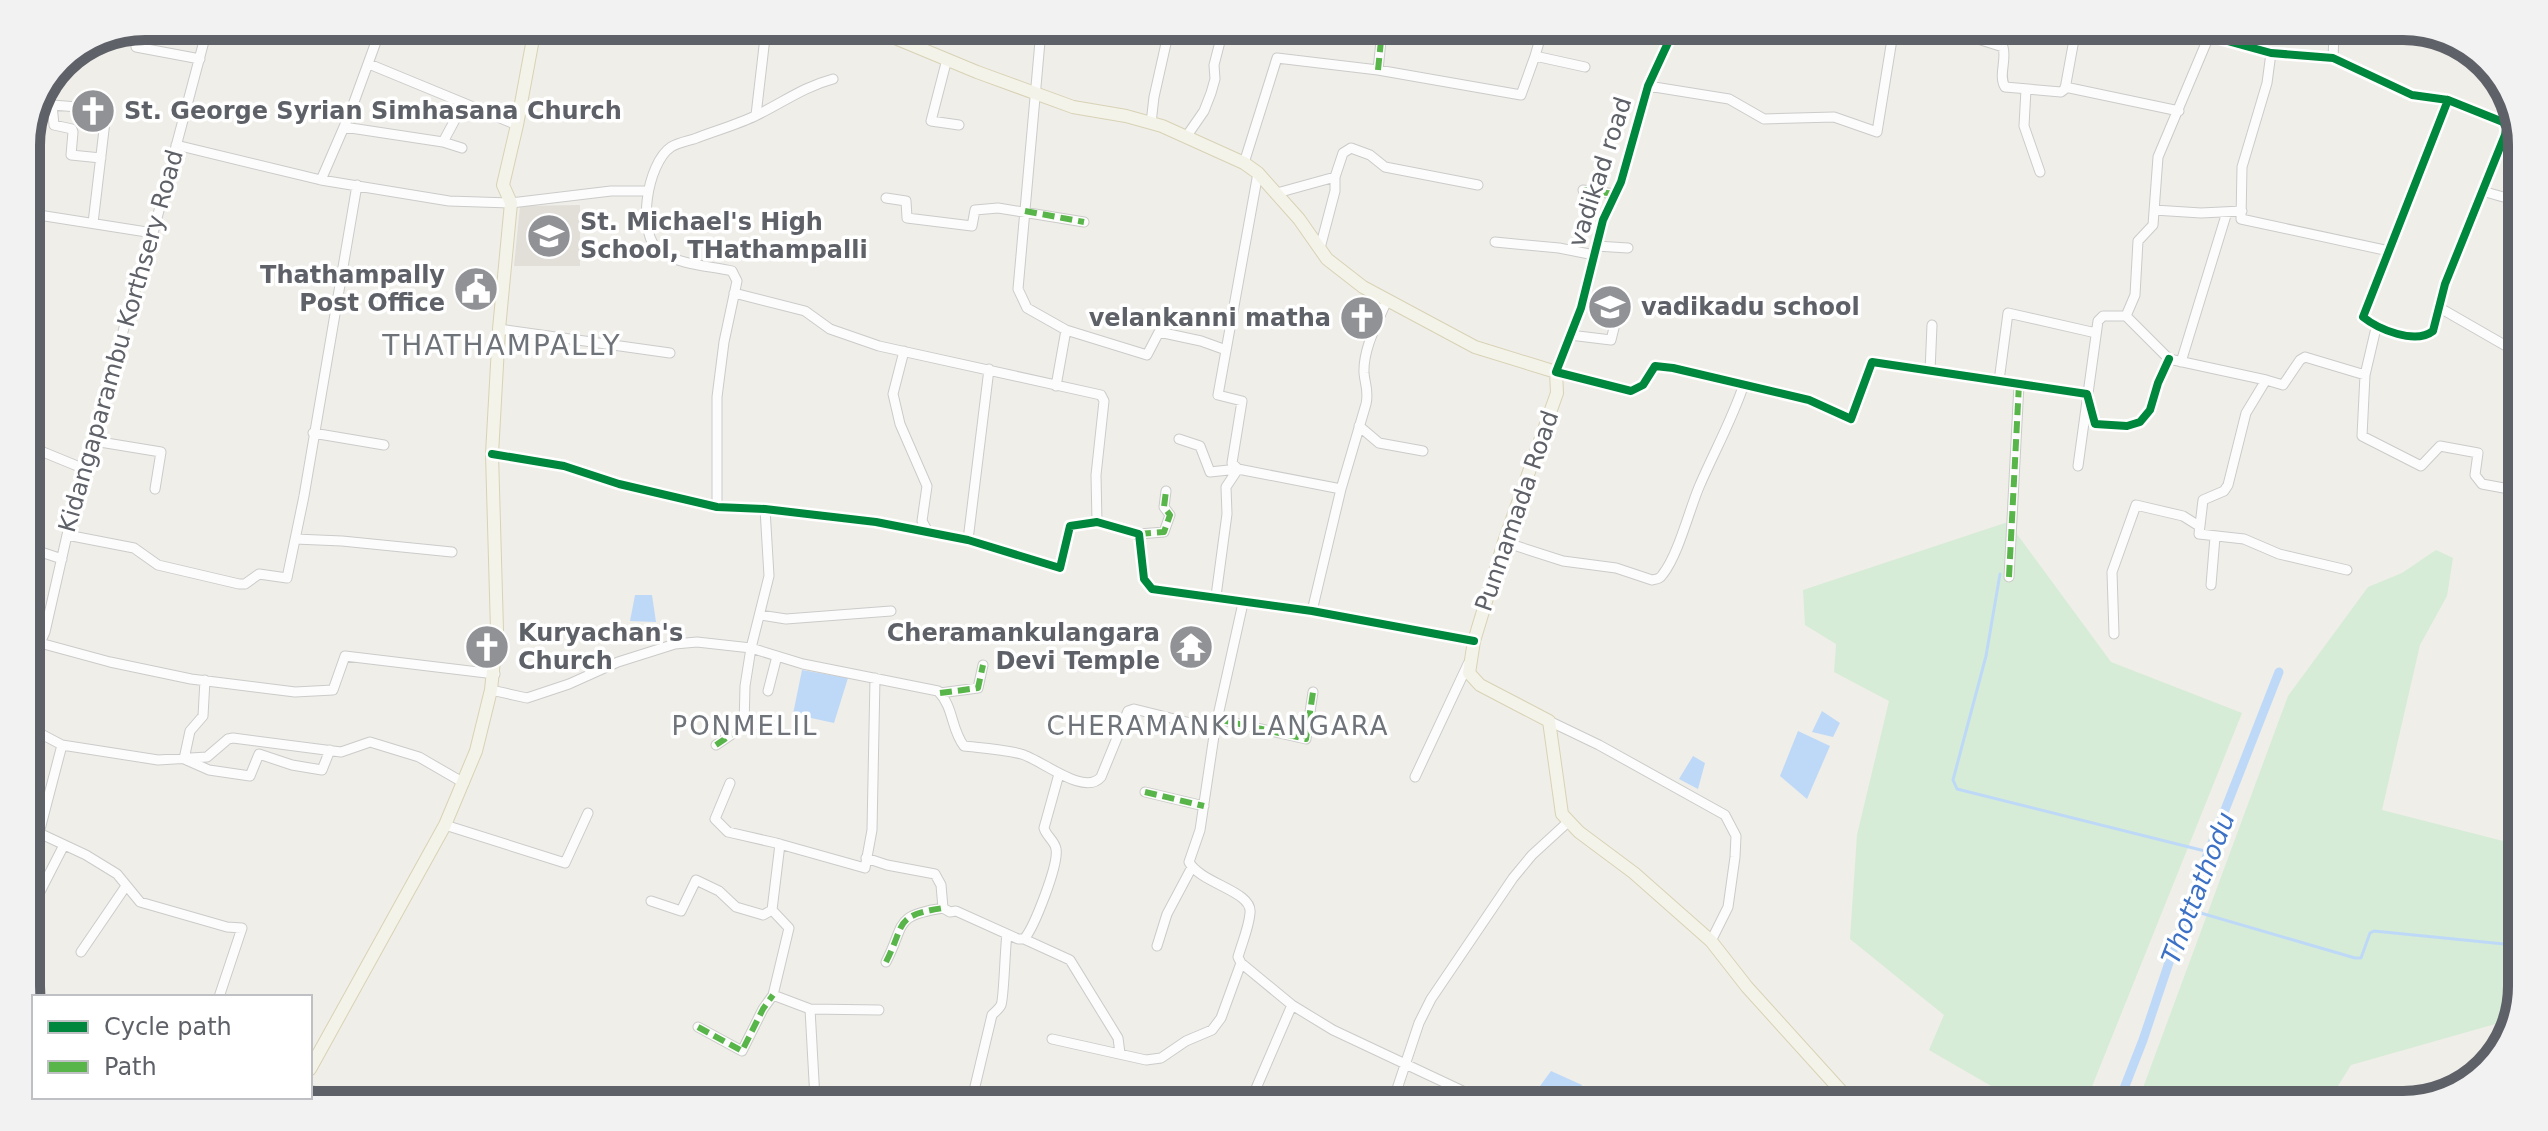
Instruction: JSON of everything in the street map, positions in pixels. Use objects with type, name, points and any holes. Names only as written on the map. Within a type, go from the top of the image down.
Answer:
[{"type":"main road","points":[[312,1065],[445,825],[476,751],[495,674],[497,595],[492,454],[499,329],[511,203],[503,185],[533,40]]},
{"type":"main road","points":[[908,40],[947,59],[1073,107],[1151,123],[1244,163],[1277,193],[1327,259],[1345,275],[1475,347],[1556,372]]},
{"type":"main road","name":"Punnamada Road","points":[[1469,663],[1504,542],[1557,393],[1556,372]]},
{"type":"main road","points":[[1469,663],[1469,673],[1480,685],[1549,721],[1559,805],[1568,822],[1634,873],[1711,941],[1747,987],[1841,1091]]},
{"type":"street","name":"Kidangaparambu Korthsery Road","points":[[40,643],[205,40]]},
{"type":"street","points":[[321,180],[377,40]]},
{"type":"street","points":[[756,115],[764,40]]},
{"type":"street","points":[[1040,40],[1018,289],[1021,300],[1027,308],[1066,330],[1147,355],[1159,332],[1226,350]]},
{"type":"street","points":[[1151,123],[1167,40]]},
{"type":"street","points":[[1186,137],[1204,111],[1211,93],[1220,40]]},
{"type":"street","points":[[1378,70],[1381,40]]},
{"type":"street","points":[[1244,163],[1277,58],[1378,70],[1521,95],[1540,40]]},
{"type":"street","name":"vadikad road","points":[[1556,372],[1581,308],[1603,220],[1616,194],[1648,86],[1669,40]]},
{"type":"street","points":[[1648,86],[1729,99],[1764,119],[1834,117],[1877,132],[1892,40]]},
{"type":"street","points":[[1981,40],[2003,47],[2003,85],[2061,92],[2065,87],[2074,40]]},
{"type":"street","points":[[2126,316],[2135,295],[2138,241],[2153,225],[2158,157],[2179,111],[2203,40]]},
{"type":"street","points":[[2223,40],[2271,53],[2333,58],[2412,95],[2448,100],[2503,122],[2506,128],[2445,284],[2433,331],[2416,336],[2376,328],[2363,317],[2448,100]]},
{"type":"street","points":[[2333,58],[2334,40]]},
{"type":"street","points":[[136,47],[200,59]]},
{"type":"street","points":[[2271,53],[2267,83],[2242,167],[2241,219],[2389,251]]},
{"type":"street","points":[[1535,56],[1585,67]]},
{"type":"street","points":[[947,59],[931,121],[959,125]]},
{"type":"street","points":[[369,64],[517,125]]},
{"type":"street","points":[[717,507],[717,397],[724,342],[737,281],[732,271],[676,259],[660,252],[650,241],[648,191],[659,161],[670,148],[756,115],[808,86],[833,79]]},
{"type":"street","points":[[2065,87],[2179,111]]},
{"type":"street","points":[[2026,89],[2024,126],[2040,172]]},
{"type":"street","points":[[50,103],[54,125],[72,129],[71,155],[101,158]]},
{"type":"street","points":[[443,142],[464,103]]},
{"type":"street","points":[[52,105],[104,109],[106,113],[93,223]]},
{"type":"street","points":[[344,127],[443,142],[462,148]]},
{"type":"street","points":[[176,145],[321,180],[449,201],[511,203],[611,191],[648,191]]},
{"type":"street","points":[[1320,248],[1335,191],[1335,177],[1343,153],[1351,148],[1370,155],[1385,167],[1478,185]]},
{"type":"street","points":[[1238,469],[1232,463],[1242,401],[1218,395],[1258,173]]},
{"type":"street","points":[[1277,193],[1335,177]]},
{"type":"street","points":[[67,535],[134,548],[158,565],[243,585],[259,574],[287,578],[357,185]]},
{"type":"street","points":[[1583,190],[1616,194]]},
{"type":"street","points":[[2482,191],[2508,198]]},
{"type":"street","points":[[886,198],[906,201],[907,218],[972,226],[975,210],[998,208],[1084,222]]},
{"type":"street","points":[[2154,210],[2242,211]]},
{"type":"street","points":[[2181,362],[2227,212]]},
{"type":"street","points":[[40,215],[153,233]]},
{"type":"street","points":[[1495,242],[1595,250],[1628,248]]},
{"type":"street","points":[[734,293],[800,310],[837,332],[904,351],[1101,395],[1104,401],[1096,475],[1097,522]]},
{"type":"street","points":[[1312,611],[1369,390],[1364,373],[1370,341],[1387,300]]},
{"type":"street","points":[[1570,335],[1611,340],[1619,308]]},
{"type":"street","points":[[2440,308],[2508,347]]},
{"type":"street","points":[[1999,381],[2008,313],[2096,333]]},
{"type":"street","points":[[2078,466],[2098,321],[2103,316],[2126,316],[2169,359],[2283,385],[2305,357],[2365,375]]},
{"type":"street","points":[[1930,371],[1932,325]]},
{"type":"street","points":[[2376,328],[2365,375],[2362,436],[2421,466],[2440,446],[2478,453],[2475,475],[2482,484],[2508,489]]},
{"type":"street","points":[[499,329],[670,353]]},
{"type":"street","points":[[1056,386],[1066,330]]},
{"type":"street","points":[[904,351],[893,394],[900,424],[927,486],[922,521],[928,532]]},
{"type":"street","points":[[2087,394],[2095,424],[2127,426],[2140,422],[2150,410],[2169,359]]},
{"type":"street","points":[[1556,372],[1631,391],[1643,385],[1655,366],[1809,400],[1851,419],[1872,362],[2087,394]]},
{"type":"street","points":[[968,540],[989,369]]},
{"type":"street","points":[[2266,380],[2246,413],[2228,485],[2224,491],[2203,500],[2199,534],[2244,539],[2279,554],[2347,570]]},
{"type":"street","points":[[1504,542],[1563,561],[1614,568],[1652,580],[1658,579],[1671,557],[1744,384]]},
{"type":"street","points":[[2009,577],[2019,384]]},
{"type":"street","points":[[1359,426],[1379,443],[1423,451]]},
{"type":"street","points":[[313,433],[384,445]]},
{"type":"street","points":[[1179,439],[1203,450],[1210,472],[1238,469],[1341,489]]},
{"type":"street","points":[[94,441],[161,452],[155,489]]},
{"type":"street","points":[[40,451],[87,470]]},
{"type":"street","points":[[492,454],[564,466],[619,484],[717,507],[765,509],[876,522],[968,540],[1060,568],[1070,526],[1097,522],[1139,534],[1164,532],[1170,515],[1164,507],[1166,491]]},
{"type":"street","points":[[1216,596],[1222,533],[1227,514],[1226,487],[1238,469]]},
{"type":"street","points":[[2114,634],[2112,572],[2136,505],[2183,516],[2199,526]]},
{"type":"street","points":[[744,726],[745,686],[751,648],[769,576],[765,509]]},
{"type":"street","points":[[1139,534],[1144,579],[1152,589],[1312,611],[1474,641]]},
{"type":"street","points":[[2211,585],[2215,537]]},
{"type":"street","points":[[295,539],[452,552]]},
{"type":"street","points":[[40,552],[62,559]]},
{"type":"street","points":[[1157,946],[1167,914],[1192,867],[1190,856],[1200,830],[1216,724],[1243,603]]},
{"type":"street","points":[[760,615],[786,619],[891,611]]},
{"type":"street","points":[[491,690],[517,698],[538,695],[618,662],[675,644],[697,642],[751,648],[803,664],[940,693],[978,688],[983,665]]},
{"type":"street","points":[[40,643],[110,662],[205,680],[295,692],[333,690],[345,656],[495,674]]},
{"type":"street","points":[[768,691],[777,656]]},
{"type":"street","points":[[1415,777],[1469,663]]},
{"type":"street","points":[[730,783],[715,819],[728,832],[865,868],[872,820],[875,678]]},
{"type":"street","points":[[184,759],[190,731],[203,716],[205,680]]},
{"type":"street","points":[[940,693],[951,710],[958,738],[964,746],[1021,754],[1059,774],[1090,783],[1097,782],[1101,777],[1128,711],[1134,709],[1306,739],[1313,692]]},
{"type":"street","points":[[1549,721],[1725,815],[1736,836],[1735,857],[1728,907],[1711,941]]},
{"type":"street","points":[[716,745],[744,726],[767,723]]},
{"type":"street","points":[[40,733],[62,745],[158,760],[207,757],[233,738],[341,752],[370,742],[419,757],[464,783]]},
{"type":"street","points":[[40,829],[62,745]]},
{"type":"street","points":[[184,759],[209,770],[250,776],[259,754],[292,765],[322,770],[330,750]]},
{"type":"street","points":[[1024,939],[1046,892],[1056,855],[1054,844],[1044,828],[1059,774]]},
{"type":"street","points":[[1145,792],[1204,806]]},
{"type":"street","points":[[445,825],[565,863],[588,813]]},
{"type":"street","points":[[1396,1091],[1423,1012],[1440,985],[1513,878],[1532,855],[1568,822]]},
{"type":"street","points":[[40,833],[117,874],[140,902],[227,927],[242,928],[220,995]]},
{"type":"street","points":[[772,910],[780,844]]},
{"type":"street","points":[[40,892],[64,845]]},
{"type":"street","points":[[866,858],[935,874],[941,885],[943,908]]},
{"type":"street","points":[[1192,867],[1220,887],[1246,897],[1250,903],[1251,912],[1238,957],[1241,963],[1292,1005],[1351,1039],[1463,1091]]},
{"type":"street","points":[[651,901],[681,911],[696,880],[719,891],[736,907],[763,915],[772,910]]},
{"type":"street","points":[[81,952],[126,886]]},
{"type":"street","points":[[886,962],[904,920],[915,913],[943,908],[956,911],[1070,960],[1118,1038],[1120,1053]]},
{"type":"street","points":[[698,1027],[742,1051],[773,995],[789,928],[772,910]]},
{"type":"street","points":[[974,1091],[992,1015],[1002,1004],[1004,995],[1007,934]]},
{"type":"street","points":[[1052,1039],[1146,1060],[1161,1058],[1186,1041],[1212,1030],[1221,1018],[1241,963]]},
{"type":"street","points":[[773,995],[810,1009],[879,1010]]},
{"type":"street","points":[[1255,1091],[1292,1005]]},
{"type":"street","points":[[810,1009],[815,1091]]},
{"type":"shaded area","name":"St. Michael's High School, THathampalli","points":[[580,205],[580,266],[514,266],[520,206]]},
{"type":"green space","points":[[2008,522],[2111,662],[2242,713],[2090,1091],[1991,1091],[1993,1087],[1929,1050],[1944,1015],[1850,939],[1857,835],[1889,701],[1834,672],[1836,644],[1805,625],[1803,590]]},
{"type":"green space","points":[[2436,550],[2453,558],[2447,596],[2420,645],[2382,810],[2503,841],[2508,986],[2501,1022],[2351,1065],[2335,1091],[2142,1091],[2288,696],[2368,587],[2402,573]]},
{"type":"water","points":[[635,595],[652,595],[656,622],[630,621]]},
{"type":"water","points":[[802,670],[848,678],[834,723],[793,714]]},
{"type":"water","points":[[1822,711],[1840,723],[1833,737],[1812,732]]},
{"type":"water","points":[[1798,731],[1830,746],[1807,799],[1780,776]]},
{"type":"water","points":[[1693,756],[1705,763],[1698,789],[1679,779]]},
{"type":"water","points":[[1551,1071],[1582,1085],[1579,1091],[1536,1091]]},
{"type":"waterway","points":[[2000,574],[1986,656],[1953,780],[1957,789],[2209,852]]},
{"type":"waterway","name":"Thottathodu","points":[[2123,1091],[2192,894],[2279,672]]},
{"type":"waterway","points":[[2187,909],[2355,958],[2361,958],[2370,933],[2374,931],[2508,944]]},
{"type":"marked path","points":[[1378,70],[1381,40]]},
{"type":"marked path","points":[[1583,190],[1616,194]]},
{"type":"marked path","points":[[1025,211],[1084,222]]},
{"type":"marked path","points":[[2009,577],[2019,384]]},
{"type":"marked path","points":[[1139,534],[1164,532],[1170,515],[1164,507],[1166,491]]},
{"type":"marked path","points":[[940,693],[978,688],[983,665]]},
{"type":"marked path","points":[[1217,719],[1306,739],[1313,692]]},
{"type":"marked path","points":[[716,745],[744,726]]},
{"type":"marked path","points":[[1145,792],[1204,806]]},
{"type":"marked path","points":[[886,962],[908,918],[943,908]]},
{"type":"marked path","points":[[698,1027],[742,1051],[773,995]]},
{"type":"cycle path","points":[[1669,40],[1648,86],[1621,182],[1603,220],[1581,308],[1556,372],[1631,391],[1643,385],[1655,366],[1673,368],[1809,400],[1851,419],[1872,362],[2087,394],[2095,424],[2127,426],[2140,422],[2150,410],[2169,359]]},
{"type":"cycle path","points":[[2224,40],[2271,53],[2333,58],[2412,95],[2448,100]]},
{"type":"cycle path","points":[[2448,100],[2503,122],[2505,135],[2445,284],[2433,331],[2425,335],[2407,336],[2387,330],[2363,317],[2448,100]]},
{"type":"cycle path","points":[[492,454],[564,466],[619,484],[717,507],[765,509],[876,522],[968,540],[1060,568],[1070,526],[1097,522],[1139,534],[1144,579],[1152,589],[1312,611],[1474,641]]},
{"type":"place","name":"St. George Syrian Simhasana Church","points":[[93,111]]},
{"type":"place","name":"St. Michael's High School, THathampalli","points":[[549,236]]},
{"type":"place","name":"Thathampally Post Office","points":[[476,289]]},
{"type":"place","name":"vadikadu school","points":[[1610,307]]},
{"type":"place","name":"velankanni matha","points":[[1362,318]]},
{"type":"place","name":"Kuryachan's Church","points":[[487,647]]},
{"type":"place","name":"Cheramankulangara Devi Temple","points":[[1191,647]]},
{"type":"district","name":"THATHAMPALLY","points":[[502,345]]},
{"type":"district","name":"PONMELIL","points":[[745,726]]},
{"type":"district","name":"CHERAMANKULANGARA","points":[[1218,726]]}]
